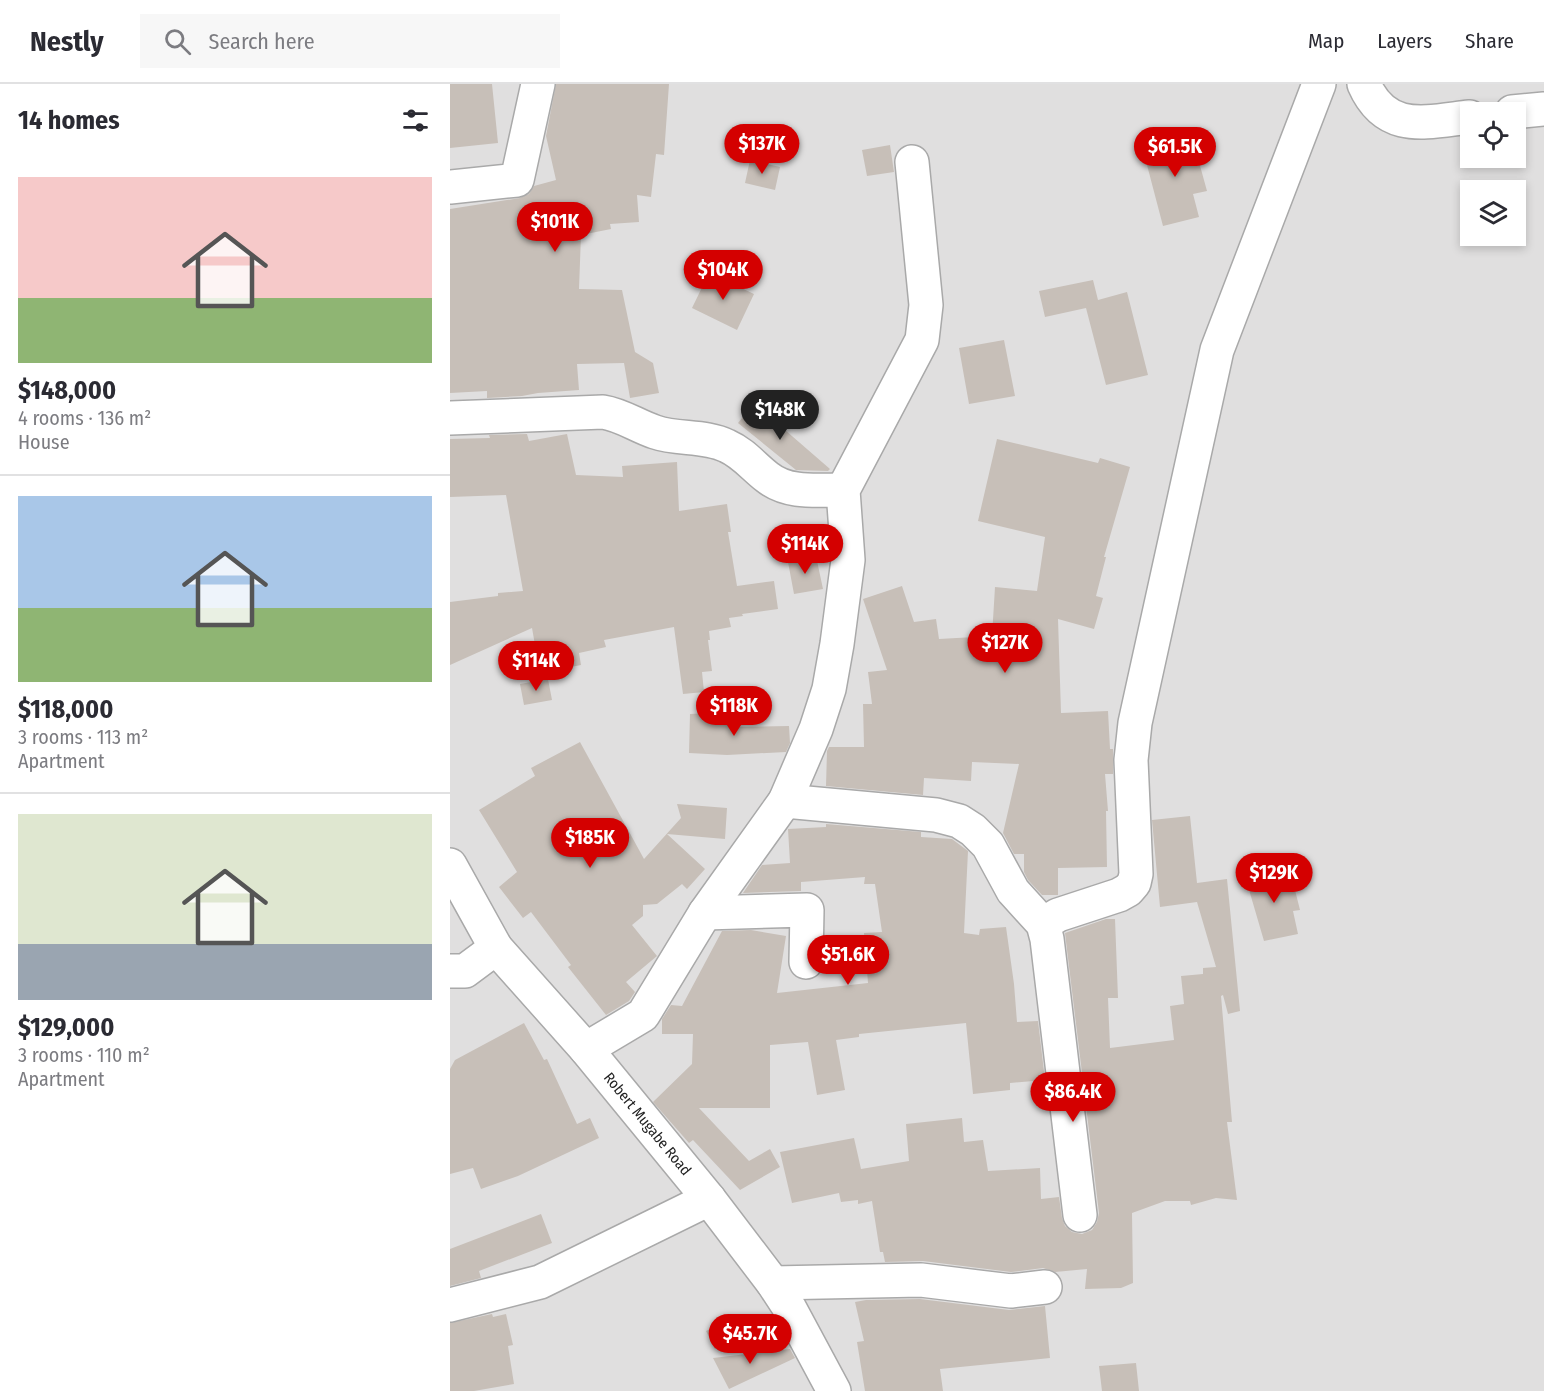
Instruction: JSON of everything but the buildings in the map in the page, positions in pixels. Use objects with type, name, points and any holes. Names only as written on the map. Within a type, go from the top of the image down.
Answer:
[{"type":"street","points":[[450,187],[517,180],[538,84]]},
{"type":"street","points":[[1043,924],[1058,915],[1119,896],[1134,883],[1136,874],[1131,760],[1135,723],[1217,350],[1319,84]]},
{"type":"street","points":[[1364,84],[1380,110],[1401,122],[1460,118]]},
{"type":"street","points":[[1526,111],[1544,109]]},
{"type":"street","points":[[586,1049],[644,1015],[705,913],[785,801],[816,729],[831,678],[848,560],[843,490],[922,339],[926,305],[912,162]]},
{"type":"street","points":[[450,418],[603,412],[615,414],[656,433],[727,445],[740,453],[768,478],[791,489],[843,490]]},
{"type":"street","points":[[785,801],[936,814],[959,821],[973,830],[988,845],[1013,891],[1043,924],[1047,939],[1080,1215]]},
{"type":"street","name":"Robert Mugabe Road","points":[[450,865],[496,948],[586,1049],[709,1198],[773,1283],[790,1309],[834,1391]]},
{"type":"street","points":[[705,913],[807,910],[806,962]]},
{"type":"street","points":[[450,971],[465,970],[496,948]]},
{"type":"street","points":[[450,1305],[540,1282],[709,1198]]},
{"type":"street","points":[[773,1283],[921,1280],[1011,1291],[1045,1287]]},
{"type":"shaded area","points":[[450,84],[1544,84],[1544,1391],[450,1391]]}]
